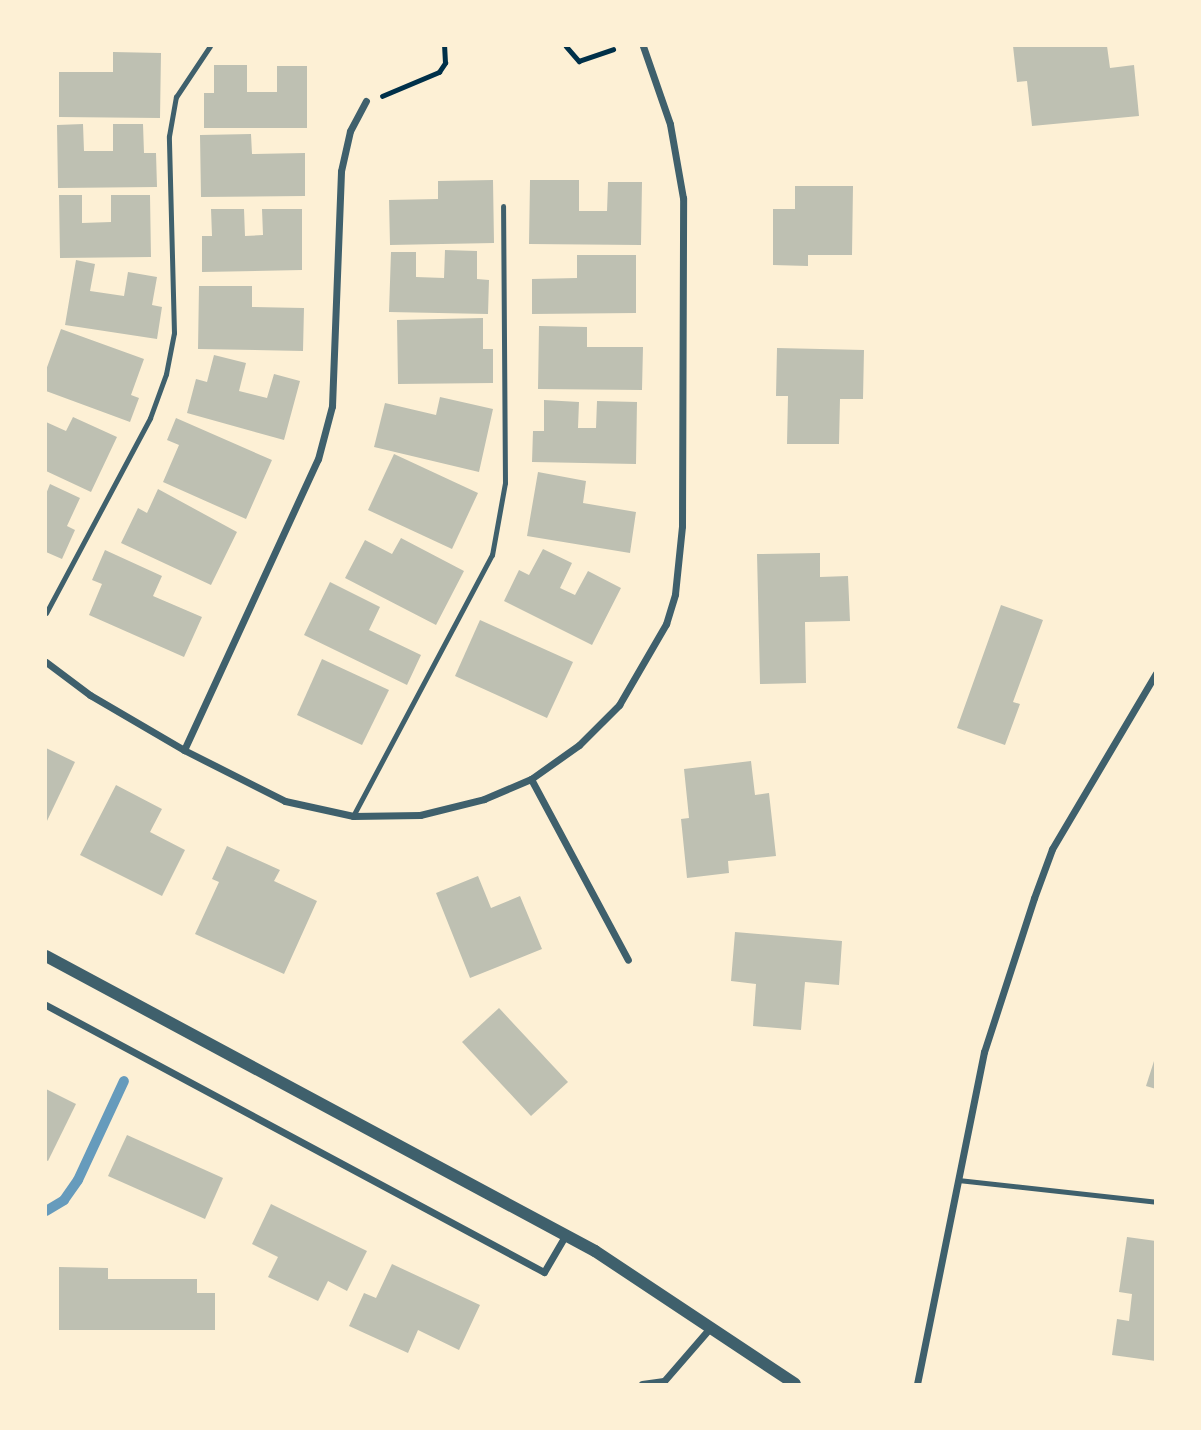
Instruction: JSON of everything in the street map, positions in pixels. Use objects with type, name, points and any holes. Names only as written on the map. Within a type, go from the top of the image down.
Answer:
[{"type":"street","points":[[46,662],[90,695],[184,750],[285,801],[353,816],[420,815],[484,799],[531,779],[579,745],[619,705],[666,624],[678,571],[683,198],[670,124],[643,46]]},
{"type":"street","points":[[184,750],[318,459],[332,406],[341,171],[350,131],[366,101]]},
{"type":"street","points":[[917,1384],[984,1052],[1052,849],[1156,673]]},
{"type":"street","points":[[531,779],[628,960]]},
{"type":"street","points":[[46,956],[565,1236],[795,1384]]},
{"type":"street","points":[[46,1005],[544,1272],[565,1236]]},
{"type":"street","points":[[642,1384],[664,1381],[709,1329]]},
{"type":"lane","points":[[46,613],[150,418],[166,374],[174,333],[169,136],[176,97],[210,46]]},
{"type":"lane","points":[[353,816],[492,555],[505,483],[503,206]]},
{"type":"lane","points":[[958,1180],[1156,1202]]},
{"type":"path","points":[[366,101],[439,72],[445,63],[444,46]]},
{"type":"path","points":[[566,46],[579,61],[613,49]]},
{"type":"building","points":[[1013,46],[1107,46],[1110,68],[1134,65],[1139,116],[1032,126],[1027,81],[1017,82]]},
{"type":"building","points":[[113,52],[161,53],[160,118],[59,117],[59,72],[113,72]]},
{"type":"building","points":[[214,65],[247,65],[247,92],[277,92],[277,66],[307,66],[307,128],[204,128],[204,93],[214,93]]},
{"type":"building","points":[[83,124],[84,151],[113,151],[113,124],[143,124],[144,153],[156,153],[157,187],[58,188],[57,125]]},
{"type":"building","points":[[251,134],[252,154],[305,153],[305,196],[201,197],[200,135]]},
{"type":"building","points":[[493,180],[494,243],[390,245],[389,200],[438,199],[438,181]]},
{"type":"building","points":[[530,180],[579,180],[579,211],[607,211],[608,182],[642,182],[641,245],[529,244]]},
{"type":"building","points":[[795,186],[853,186],[852,255],[808,255],[808,266],[773,265],[773,209],[795,209]]},
{"type":"building","points":[[59,195],[82,195],[82,223],[111,222],[111,195],[150,195],[151,257],[60,258]]},
{"type":"building","points":[[211,209],[244,209],[245,236],[263,235],[262,209],[302,209],[302,270],[202,272],[202,236],[212,236]]},
{"type":"building","points":[[445,250],[477,251],[477,279],[489,280],[488,314],[389,312],[391,252],[416,252],[416,277],[444,278]]},
{"type":"building","points":[[577,255],[636,255],[636,313],[532,314],[532,279],[577,278]]},
{"type":"building","points":[[76,260],[95,264],[90,291],[124,296],[128,272],[157,277],[152,305],[162,307],[157,339],[65,325]]},
{"type":"building","points":[[199,286],[252,286],[252,307],[304,308],[303,351],[198,349]]},
{"type":"building","points":[[483,318],[483,349],[493,349],[493,383],[398,384],[397,320]]},
{"type":"building","points":[[539,326],[587,327],[587,347],[643,347],[642,390],[538,389]]},
{"type":"building","points":[[61,329],[144,359],[131,395],[139,398],[130,422],[46,391],[46,370]]},
{"type":"building","points":[[777,348],[864,350],[863,399],[840,399],[839,444],[787,444],[788,396],[776,396]]},
{"type":"building","points":[[214,355],[246,363],[239,391],[267,398],[274,374],[300,381],[284,440],[187,413],[196,379],[207,382]]},
{"type":"building","points":[[440,397],[493,409],[479,472],[374,447],[385,403],[436,415]]},
{"type":"building","points":[[544,400],[579,402],[578,428],[596,428],[597,401],[637,402],[636,464],[532,462],[533,431],[544,431]]},
{"type":"building","points":[[73,417],[117,437],[91,492],[46,471],[46,422],[66,431]]},
{"type":"building","points":[[176,418],[272,460],[246,519],[163,482],[179,445],[167,440]]},
{"type":"building","points":[[394,454],[478,493],[452,549],[368,510]]},
{"type":"building","points":[[538,472],[586,481],[583,503],[636,512],[630,553],[527,536]]},
{"type":"building","points":[[50,484],[80,498],[67,526],[75,530],[62,559],[46,552],[46,494]]},
{"type":"building","points":[[158,489],[237,532],[211,585],[121,543],[138,508],[147,513]]},
{"type":"building","points":[[401,538],[464,571],[436,625],[345,578],[365,540],[392,554]]},
{"type":"building","points":[[543,549],[572,563],[560,588],[575,595],[588,571],[621,588],[592,645],[504,601],[519,570],[529,575]]},
{"type":"building","points":[[105,550],[162,576],[153,596],[202,617],[184,657],[89,615],[102,584],[92,580]]},
{"type":"building","points":[[820,553],[820,577],[848,576],[850,621],[805,622],[806,683],[760,684],[757,554]]},
{"type":"building","points":[[330,582],[380,607],[369,630],[421,655],[407,685],[304,635]]},
{"type":"building","points":[[1001,605],[1043,620],[1013,702],[1020,704],[1005,745],[957,728]]},
{"type":"building","points":[[480,620],[573,662],[547,718],[455,676]]},
{"type":"building","points":[[322,659],[389,690],[362,745],[297,715]]},
{"type":"building","points":[[46,748],[75,762],[46,823]]},
{"type":"building","points":[[751,761],[755,795],[769,793],[776,856],[728,861],[729,873],[687,878],[681,819],[689,818],[684,769]]},
{"type":"building","points":[[116,785],[162,809],[150,832],[185,850],[162,896],[80,855]]},
{"type":"building","points":[[227,846],[280,870],[274,881],[317,901],[284,974],[195,934],[219,882],[212,879]]},
{"type":"building","points":[[478,876],[491,908],[520,896],[542,949],[470,978],[436,893]]},
{"type":"building","points":[[735,932],[842,941],[839,985],[805,982],[801,1030],[753,1026],[756,984],[731,981]]},
{"type":"building","points":[[499,1008],[568,1082],[531,1116],[462,1042]]},
{"type":"building","points":[[1156,1058],[1156,1089],[1146,1086]]},
{"type":"building","points":[[46,1089],[76,1104],[48,1161],[46,1160]]},
{"type":"building","points":[[127,1135],[223,1178],[205,1219],[108,1176]]},
{"type":"building","points":[[271,1204],[367,1251],[347,1291],[328,1281],[318,1301],[268,1277],[278,1257],[252,1244]]},
{"type":"building","points":[[1127,1237],[1156,1241],[1156,1361],[1112,1355],[1117,1319],[1129,1321],[1132,1294],[1119,1292]]},
{"type":"building","points":[[392,1264],[480,1305],[459,1350],[418,1330],[408,1353],[349,1326],[364,1293],[376,1298]]},
{"type":"building","points":[[59,1267],[108,1268],[108,1279],[197,1279],[197,1293],[215,1293],[215,1330],[59,1330]]},
{"type":"waterway","points":[[46,1211],[64,1200],[78,1180],[124,1081]]}]
